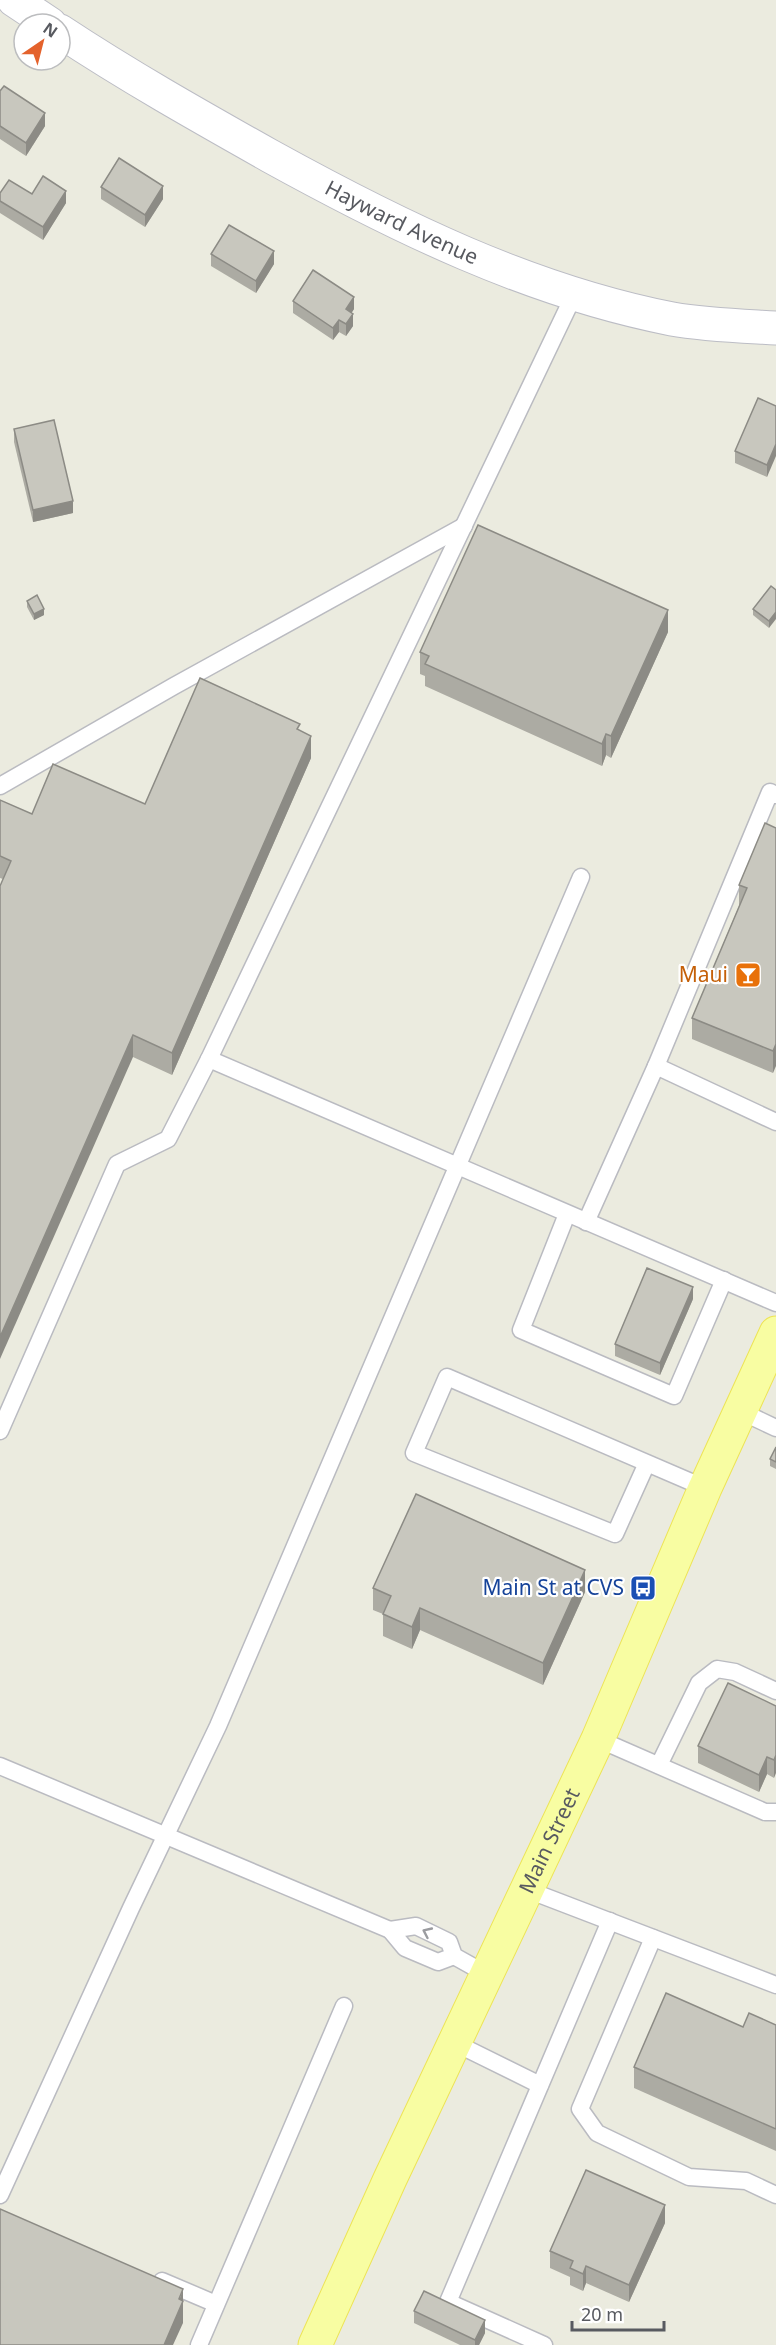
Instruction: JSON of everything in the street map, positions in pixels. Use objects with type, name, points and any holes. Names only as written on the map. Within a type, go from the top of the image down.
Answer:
[{"type":"main road","points":[[14,0],[32,12]]},
{"type":"main road","name":"Hayward Avenue","points":[[72,39],[222,129],[328,188],[494,266],[574,295],[673,319],[776,328]]},
{"type":"main road","name":"Main Street","points":[[315,2345],[395,2169],[598,1739],[705,1488],[776,1334]]},
{"type":"lane","points":[[0,1431],[117,1164],[168,1139],[209,1059],[574,295]]},
{"type":"lane","points":[[0,786],[184,680],[464,526]]},
{"type":"lane","points":[[586,1222],[656,1066],[770,792],[776,795]]},
{"type":"lane","points":[[0,2194],[218,1726],[581,877]]},
{"type":"lane","points":[[209,1059],[776,1303]]},
{"type":"lane","points":[[656,1066],[776,1122]]},
{"type":"lane","points":[[567,1214],[521,1330],[674,1396],[724,1280]]},
{"type":"lane","points":[[646,1463],[615,1534],[414,1454],[447,1377],[705,1488]]},
{"type":"lane","points":[[740,1411],[776,1428]]},
{"type":"lane","points":[[658,1765],[699,1683],[717,1669],[735,1672],[776,1691]]},
{"type":"lane","points":[[598,1739],[765,1812],[776,1812]]},
{"type":"lane","points":[[0,1766],[390,1930],[405,1948],[438,1962],[454,1956]]},
{"type":"lane","points":[[528,1890],[776,1985]]},
{"type":"lane","points":[[544,2345],[448,2302],[610,1922]]},
{"type":"lane","points":[[390,1930],[416,1926],[448,1942],[454,1956],[488,1975]]},
{"type":"lane","points":[[653,1938],[580,2109],[597,2133],[689,2177],[746,2181],[776,2195]]},
{"type":"lane","points":[[199,2345],[344,2006]]},
{"type":"lane","points":[[455,2043],[540,2085]]},
{"type":"lane","points":[[151,2276],[216,2304]]},
{"type":"building","points":[[4,86],[45,113],[26,143],[0,126],[0,91]]},
{"type":"building","points":[[119,158],[163,186],[145,215],[101,187]]},
{"type":"building","points":[[43,176],[66,191],[43,227],[0,201],[0,193],[9,180],[32,194]]},
{"type":"building","points":[[229,225],[274,251],[256,281],[211,254]]},
{"type":"building","points":[[313,270],[354,297],[346,309],[353,314],[346,324],[339,320],[333,328],[293,301]]},
{"type":"building","points":[[758,398],[776,406],[776,444],[767,465],[735,451]]},
{"type":"building","points":[[54,420],[73,501],[33,510],[14,429]]},
{"type":"building","points":[[478,525],[668,610],[611,736],[606,734],[602,744],[425,664],[429,656],[420,652]]},
{"type":"building","points":[[771,586],[776,590],[776,612],[769,621],[753,609]]},
{"type":"building","points":[[37,595],[44,609],[34,614],[27,601]]},
{"type":"building","points":[[200,678],[300,724],[297,729],[311,736],[172,1053],[133,1035],[0,1337],[0,886],[11,861],[0,856],[0,800],[32,814],[53,764],[145,804]]},
{"type":"building","name":"Maui","points":[[765,823],[776,828],[776,1044],[773,1051],[692,1018],[747,888],[739,885]]},
{"type":"building","points":[[647,1268],[693,1287],[660,1363],[615,1344]]},
{"type":"building","points":[[776,1447],[776,1462],[770,1459]]},
{"type":"building","points":[[416,1494],[585,1570],[543,1663],[420,1608],[412,1627],[383,1614],[391,1596],[373,1588]]},
{"type":"building","points":[[728,1683],[776,1706],[776,1755],[774,1760],[767,1757],[759,1775],[698,1746]]},
{"type":"building","points":[[666,1993],[743,2027],[749,2013],[776,2025],[776,2129],[634,2067]]},
{"type":"building","points":[[586,2170],[665,2205],[629,2285],[586,2266],[583,2274],[570,2268],[573,2261],[550,2251]]},
{"type":"building","points":[[0,2209],[183,2289],[179,2299],[183,2301],[164,2345],[0,2345]]},
{"type":"building","points":[[424,2291],[485,2320],[475,2340],[414,2311]]},
{"type":"place","name":"Maui","points":[[748,975]]},
{"type":"place","name":"Main St at CVS","points":[[643,1588]]}]
